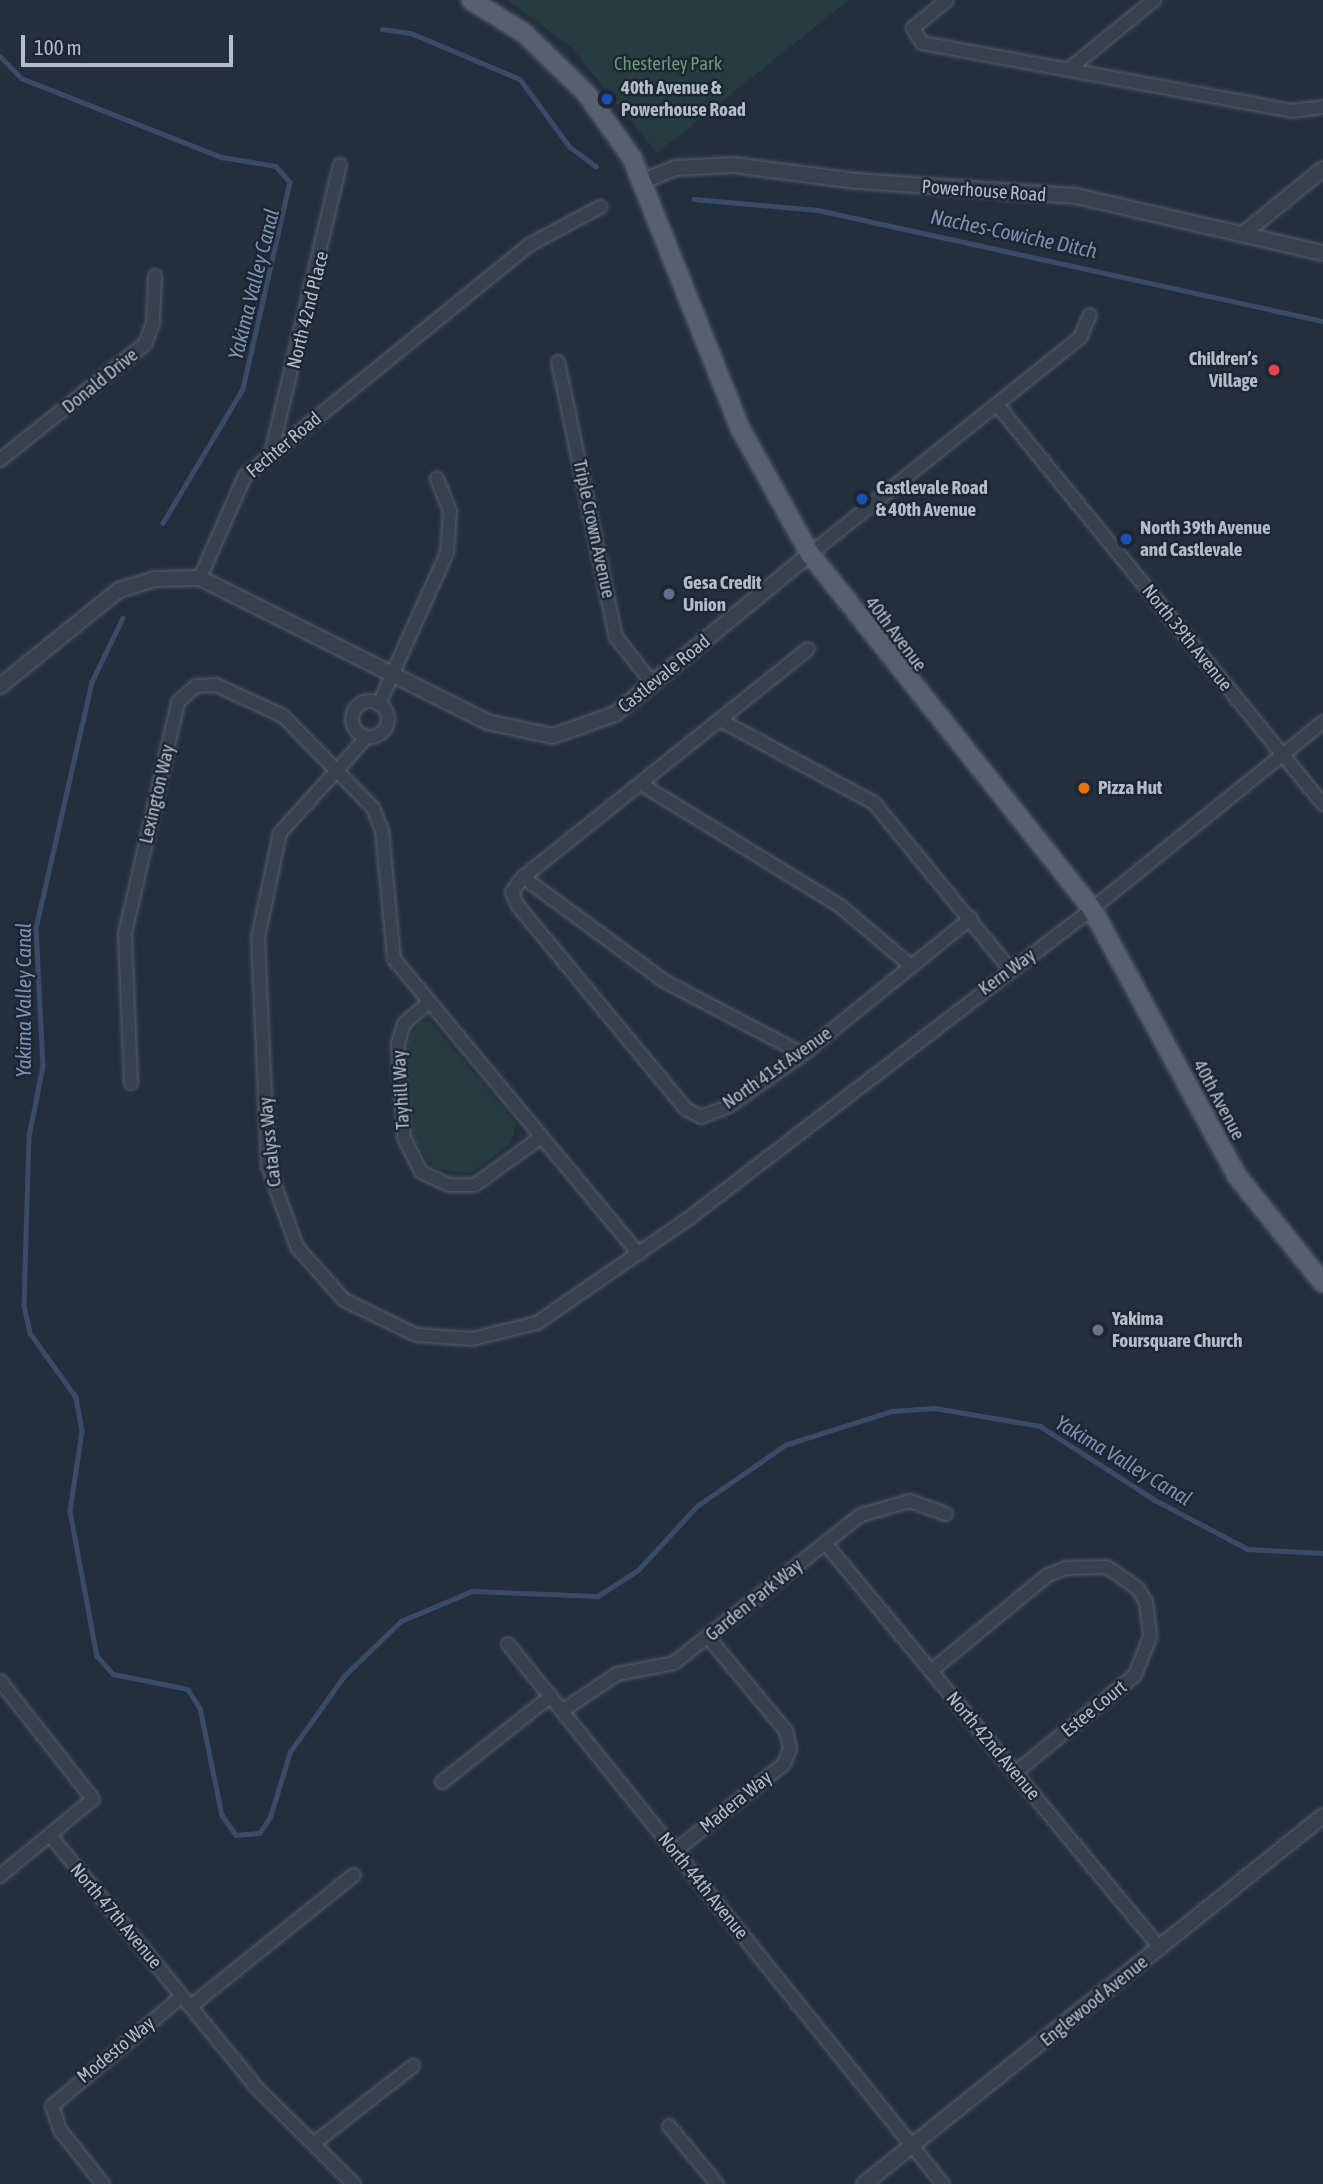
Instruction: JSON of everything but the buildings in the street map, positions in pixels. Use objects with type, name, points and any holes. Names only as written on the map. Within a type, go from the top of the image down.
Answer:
[{"type":"main road","name":"40th Avenue","points":[[471,0],[524,33],[586,93],[643,181],[741,430],[810,554],[894,667],[1092,909],[1237,1176],[1323,1283]]},
{"type":"street","points":[[947,0],[913,28],[922,43],[1290,111],[1323,107]]},
{"type":"street","points":[[1068,70],[1154,0]]},
{"type":"street","name":"Powerhouse Road","points":[[643,181],[676,168],[733,164],[856,181],[1076,196],[1323,253]]},
{"type":"street","name":"North 42nd Place","points":[[271,454],[340,165]]},
{"type":"street","points":[[1243,234],[1323,169]]},
{"type":"street","name":"Fechter Road","points":[[200,578],[236,486],[271,454],[529,245],[600,207]]},
{"type":"street","name":"Donald Drive","points":[[0,460],[145,344],[153,323],[155,276]]},
{"type":"street","name":"Castlevale Road","points":[[200,578],[391,669],[487,722],[553,736],[615,714],[1080,338],[1090,314]]},
{"type":"street","name":"Triple Crown Avenue","points":[[558,362],[617,637],[653,684]]},
{"type":"street","name":"North 39th Avenue","points":[[998,406],[1323,804]]},
{"type":"street","name":"Catalyss Way","points":[[437,479],[450,511],[447,553],[391,669],[379,704],[387,712],[386,728],[367,737],[336,776],[297,807],[281,833],[258,937],[268,1166],[296,1247],[344,1300],[393,1327],[441,1339],[506,1334],[537,1323],[688,1219]]},
{"type":"street","points":[[0,686],[119,590],[155,579],[200,578]]},
{"type":"street","points":[[803,1054],[664,981],[523,877],[808,649]]},
{"type":"street","name":"Lexington Way","points":[[131,1083],[125,934],[178,702],[206,684],[283,716],[336,776]]},
{"type":"street","points":[[367,737],[356,731],[353,713],[361,704],[379,704]]},
{"type":"street","points":[[720,720],[874,803],[971,918],[1009,968]]},
{"type":"street","name":"Kern Way","points":[[688,1219],[1009,968],[1092,909],[1323,722]]},
{"type":"street","points":[[336,776],[379,819],[394,959],[639,1254]]},
{"type":"street","points":[[641,784],[840,906],[911,966]]},
{"type":"street","name":"North 41st Avenue","points":[[523,877],[512,892],[518,906],[686,1109],[701,1116],[729,1106],[803,1054],[971,918]]},
{"type":"street","name":"Tayhill Way","points":[[429,1002],[404,1024],[398,1044],[404,1138],[421,1172],[449,1185],[475,1185],[541,1137]]},
{"type":"street","name":"Garden Park Way","points":[[562,1711],[591,1686],[674,1663],[825,1543],[889,1502],[910,1501],[946,1514]]},
{"type":"street","name":"North 42nd Avenue","points":[[825,1543],[1160,1948]]},
{"type":"street","name":"Estee Court","points":[[931,1671],[1048,1575],[1086,1564],[1127,1576],[1148,1613],[1150,1637],[1135,1675],[1015,1773]]},
{"type":"street","name":"Madera Way","points":[[675,1851],[784,1764],[790,1748],[786,1731],[708,1637]]},
{"type":"street","name":"North 44th Avenue","points":[[508,1644],[943,2184]]},
{"type":"street","points":[[0,1681],[93,1799],[0,1876]]},
{"type":"street","points":[[442,1782],[551,1696]]},
{"type":"street","name":"Englewood Avenue","points":[[864,2184],[1323,1816]]},
{"type":"street","name":"North 47th Avenue","points":[[50,1835],[258,2089],[317,2141],[354,2184]]},
{"type":"street","name":"Modesto Way","points":[[103,2184],[60,2130],[52,2106],[354,1875]]},
{"type":"street","points":[[317,2141],[413,2066]]},
{"type":"street","points":[[668,2126],[717,2184]]},
{"type":"green space","name":"Chesterley Park","points":[[507,0],[849,0],[657,153],[571,47]]},
{"type":"green space","points":[[430,1021],[516,1123],[511,1143],[471,1173],[435,1169],[413,1139],[408,1039],[420,1022]]},
{"type":"waterway","name":"Naches-Cowiche Ditch","points":[[382,29],[411,33],[520,79],[569,146],[596,166]]},
{"type":"waterway","name":"Yakima Valley Canal","points":[[0,56],[21,78],[222,157],[276,166],[290,182],[243,389],[163,523]]},
{"type":"waterway","name":"Naches-Cowiche Ditch","points":[[694,199],[818,210],[1323,321]]},
{"type":"waterway","name":"Yakima Valley Canal","points":[[123,618],[92,682],[36,928],[43,1066],[29,1137],[24,1306],[30,1333],[76,1397],[82,1431],[70,1511],[97,1656],[113,1674],[188,1689],[200,1708],[222,1815],[236,1835],[259,1833],[270,1817],[290,1752],[344,1676],[401,1621],[472,1591],[598,1596],[638,1570],[697,1506],[785,1445],[892,1411],[935,1408],[1040,1426],[1155,1500],[1248,1549],[1323,1553]]},
{"type":"place","name":"40th Avenue & Powerhouse Road","points":[[607,99]]},
{"type":"place","name":"Children’s Village","points":[[1274,370]]},
{"type":"place","name":"Castlevale Road & 40th Avenue","points":[[862,499]]},
{"type":"place","name":"North 39th Avenue and Castlevale","points":[[1126,539]]},
{"type":"place","name":"Gesa Credit Union","points":[[669,594]]},
{"type":"place","name":"Pizza Hut","points":[[1084,788]]},
{"type":"place","name":"Yakima Foursquare Church","points":[[1098,1330]]}]
